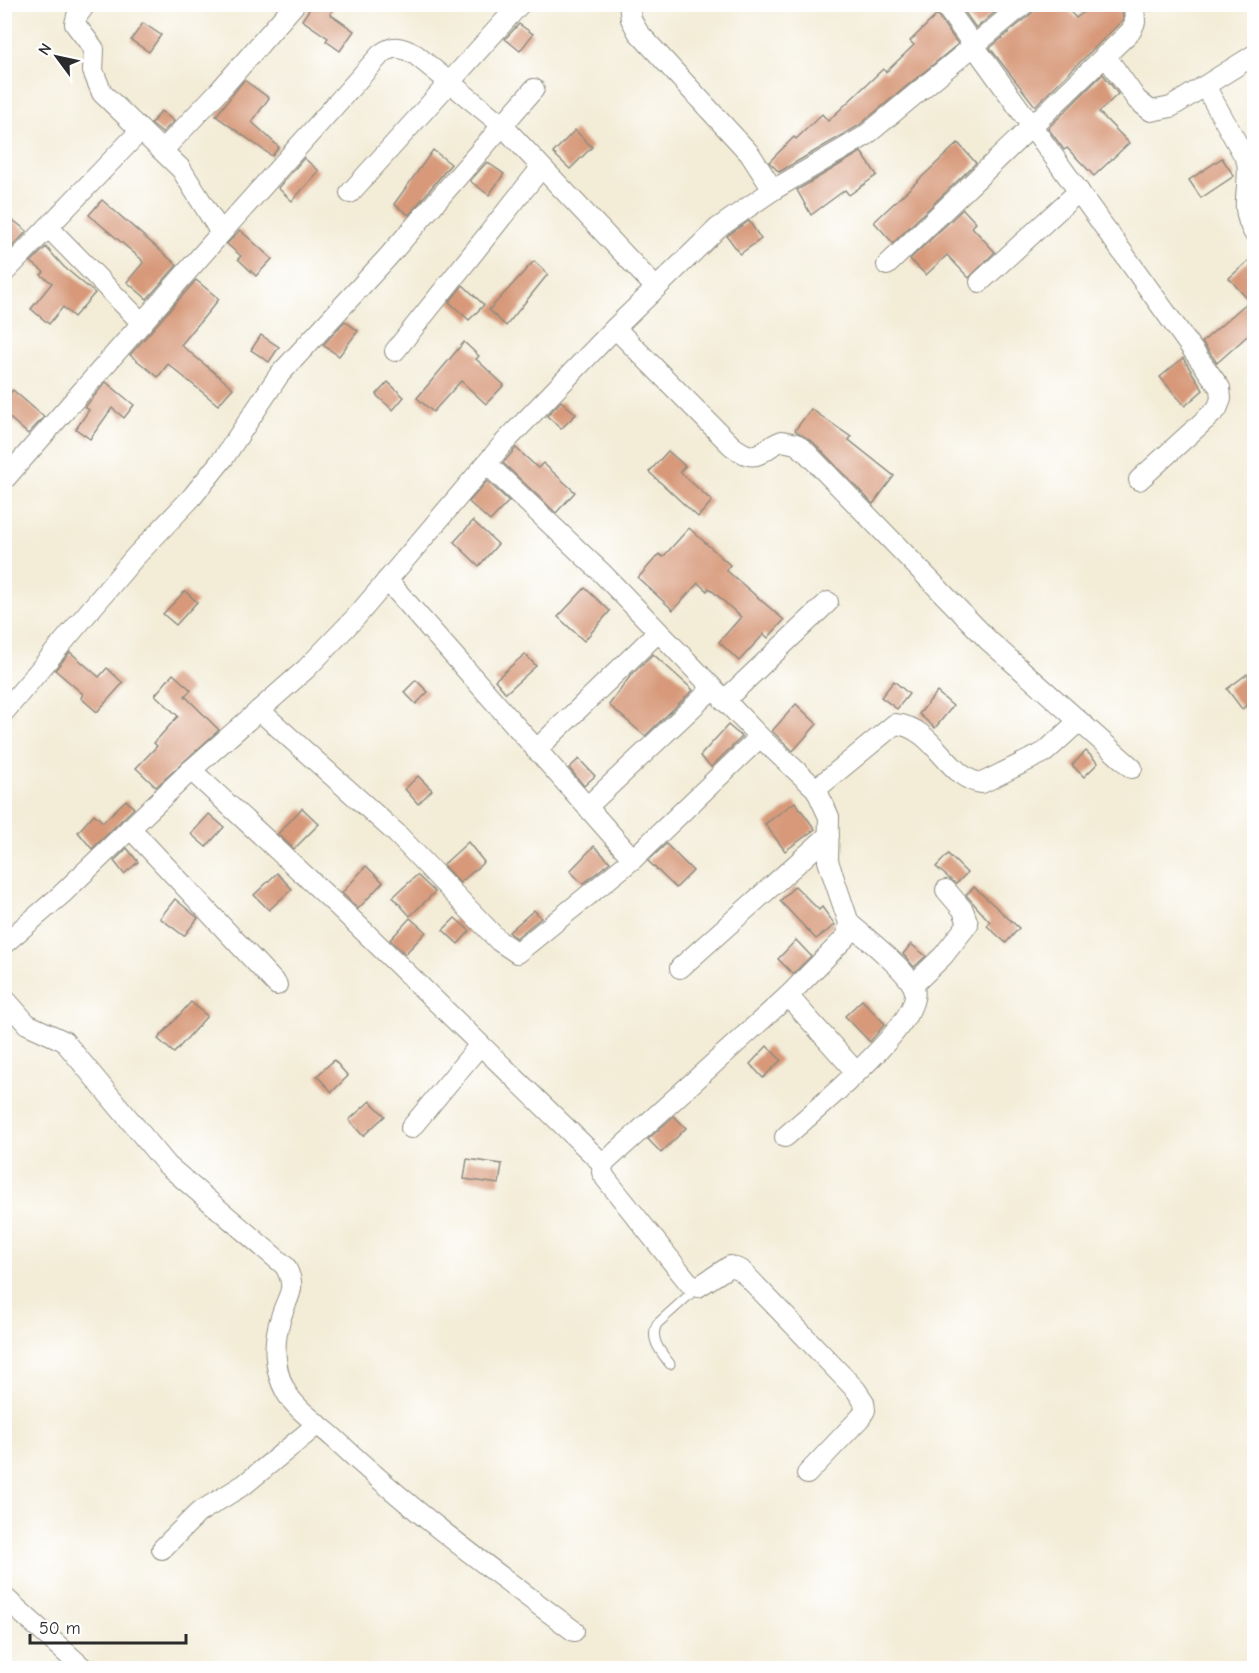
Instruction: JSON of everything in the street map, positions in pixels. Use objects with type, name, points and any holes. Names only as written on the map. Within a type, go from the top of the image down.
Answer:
[{"type":"street","points":[[86,4],[75,24],[94,49],[96,84],[116,108],[163,150],[186,177],[221,233]]},
{"type":"street","points":[[163,150],[220,90],[295,4]]},
{"type":"street","points":[[350,193],[520,4]]},
{"type":"street","points":[[629,4],[631,19],[638,32],[750,154],[773,190]]},
{"type":"street","points":[[944,4],[1033,124],[1220,388],[1221,399],[1217,409],[1139,480]]},
{"type":"street","points":[[4,944],[61,895],[191,770],[306,669],[488,465],[503,444],[615,328],[718,228],[773,190],[865,136],[1024,4]]},
{"type":"street","points":[[887,265],[1131,31],[1135,22],[1134,4]]},
{"type":"street","points":[[4,480],[221,233],[388,48],[402,47],[450,82],[502,125],[656,288]]},
{"type":"street","points":[[1105,55],[1137,100],[1151,111],[1171,107],[1254,55]]},
{"type":"street","points":[[1205,86],[1247,161],[1249,174],[1244,202],[1248,223],[1254,233]]},
{"type":"street","points":[[4,712],[135,557],[192,496],[225,456],[279,375],[380,266],[534,89]]},
{"type":"street","points":[[4,273],[141,130]]},
{"type":"street","points":[[395,351],[541,168]]},
{"type":"street","points":[[980,282],[1079,191]]},
{"type":"street","points":[[48,227],[142,323]]},
{"type":"street","points":[[615,328],[732,447],[745,456],[754,457],[782,441],[796,444],[805,451],[877,523],[948,601],[1132,768]]},
{"type":"street","points":[[488,465],[602,573],[718,695],[816,789],[829,817],[828,861],[849,922],[847,936],[788,996],[603,1164],[602,1172],[689,1283],[698,1287],[730,1266],[741,1270],[856,1390],[864,1402],[865,1410],[861,1417],[807,1474]]},
{"type":"street","points":[[387,580],[633,859]]},
{"type":"street","points":[[587,807],[828,602]]},
{"type":"street","points":[[536,750],[657,633]]},
{"type":"street","points":[[260,710],[396,833],[500,941],[517,953],[633,859],[760,737]]},
{"type":"street","points":[[816,789],[895,724],[903,724],[920,733],[940,750],[964,778],[982,783],[1045,752],[1079,721]]},
{"type":"street","points":[[191,770],[340,908],[479,1046],[603,1164]]},
{"type":"street","points":[[130,828],[277,985]]},
{"type":"street","points":[[680,968],[829,835]]},
{"type":"street","points":[[913,985],[957,940],[968,924],[963,910],[946,890]]},
{"type":"street","points":[[785,1137],[890,1040],[905,1021],[915,994],[913,985],[849,922]]},
{"type":"street","points":[[788,996],[856,1072]]},
{"type":"street","points":[[4,998],[27,1023],[64,1041],[167,1165],[285,1266],[292,1279],[290,1296],[281,1316],[275,1347],[278,1371],[287,1393],[412,1509],[574,1631]]},
{"type":"street","points":[[411,1128],[479,1046]]},
{"type":"street","points":[[162,1549],[198,1514],[246,1484],[318,1424]]},
{"type":"street","points":[[4,1597],[83,1668]]},
{"type":"lane","points":[[670,1364],[654,1337],[654,1330],[661,1320],[698,1287]]},
{"type":"building","points":[[313,4],[337,4],[330,14],[354,31],[340,51],[326,41],[328,38],[302,20]]},
{"type":"building","points":[[959,4],[1005,4],[976,28]]},
{"type":"building","points":[[1036,4],[1063,4],[1076,18],[1094,4],[1122,4],[1123,20],[1035,106],[990,48],[1032,13]]},
{"type":"building","points":[[937,15],[958,44],[858,126],[779,172],[769,162],[822,114],[828,121],[883,69],[886,72],[914,45],[910,41]]},
{"type":"building","points":[[143,23],[161,35],[149,52],[131,40]]},
{"type":"building","points":[[519,24],[533,34],[520,51],[505,39]]},
{"type":"building","points":[[1103,74],[1118,94],[1099,112],[1129,143],[1094,176],[1067,148],[1064,150],[1048,128]]},
{"type":"building","points":[[244,80],[269,98],[252,122],[279,147],[272,156],[216,116]]},
{"type":"building","points":[[161,111],[174,121],[162,133],[151,124]]},
{"type":"building","points":[[575,130],[592,147],[570,169],[553,153]]},
{"type":"building","points":[[958,143],[976,163],[893,243],[874,222]]},
{"type":"building","points":[[433,150],[451,164],[409,215],[394,204]]},
{"type":"building","points":[[861,152],[877,175],[849,195],[845,190],[811,215],[797,190]]},
{"type":"building","points":[[304,158],[319,171],[292,201],[278,188]]},
{"type":"building","points":[[1222,158],[1234,176],[1201,198],[1189,180]]},
{"type":"building","points":[[487,162],[504,174],[489,195],[470,181]]},
{"type":"building","points":[[102,200],[177,265],[147,299],[127,282],[143,263],[141,259],[89,215]]},
{"type":"building","points":[[963,209],[976,223],[972,227],[995,252],[969,278],[947,255],[926,275],[910,259]]},
{"type":"building","points":[[4,213],[27,231],[12,247],[4,241]]},
{"type":"building","points":[[749,221],[761,239],[740,254],[727,236]]},
{"type":"building","points":[[240,230],[272,259],[256,276],[238,259],[241,256],[227,244]]},
{"type":"building","points":[[46,247],[64,267],[95,293],[74,317],[63,307],[49,324],[31,309],[52,283],[41,275],[44,272],[31,262]]},
{"type":"building","points":[[1254,256],[1254,330],[1217,363],[1202,342],[1249,301],[1229,278]]},
{"type":"building","points":[[534,261],[548,274],[506,326],[489,310]]},
{"type":"building","points":[[196,280],[219,299],[181,345],[233,388],[218,405],[168,364],[158,377],[130,355]]},
{"type":"building","points":[[463,285],[484,305],[469,320],[449,302]]},
{"type":"building","points":[[345,321],[358,331],[339,356],[323,345]]},
{"type":"building","points":[[261,335],[279,347],[269,362],[251,350]]},
{"type":"building","points":[[464,342],[479,356],[476,359],[504,385],[486,404],[461,381],[433,412],[417,398]]},
{"type":"building","points":[[1183,358],[1203,390],[1185,406],[1160,377]]},
{"type":"building","points":[[106,382],[134,405],[124,418],[112,408],[90,439],[76,429],[89,410],[85,407]]},
{"type":"building","points":[[388,382],[404,397],[393,410],[376,395]]},
{"type":"building","points":[[13,390],[44,417],[28,434],[4,413],[4,400]]},
{"type":"building","points":[[561,401],[576,414],[561,429],[547,416]]},
{"type":"building","points":[[811,409],[851,437],[849,440],[894,476],[873,504],[814,443],[795,430]]},
{"type":"building","points":[[516,448],[538,468],[543,463],[575,492],[556,513],[503,463]]},
{"type":"building","points":[[668,451],[685,466],[680,472],[712,501],[698,517],[649,472]]},
{"type":"building","points":[[487,481],[509,501],[490,521],[469,502]]},
{"type":"building","points":[[473,521],[498,544],[479,566],[454,542]]},
{"type":"building","points":[[689,528],[730,565],[726,570],[784,620],[768,638],[764,634],[739,661],[719,642],[741,617],[709,588],[707,591],[698,583],[673,610],[638,578],[659,554],[663,557]]},
{"type":"building","points":[[585,588],[610,611],[584,641],[558,617]]},
{"type":"building","points":[[185,591],[197,602],[176,625],[163,614]]},
{"type":"building","points":[[70,652],[99,677],[107,668],[123,683],[97,712],[81,698],[83,694],[55,670]]},
{"type":"building","points":[[525,654],[536,666],[506,693],[495,680]]},
{"type":"building","points":[[653,654],[693,690],[645,736],[609,705],[631,675]]},
{"type":"building","points":[[173,674],[191,690],[185,696],[219,730],[156,787],[136,768],[157,746],[154,743],[178,716],[155,695]]},
{"type":"building","points":[[1247,674],[1254,683],[1254,700],[1242,709],[1227,689]]},
{"type":"building","points":[[416,680],[428,692],[416,704],[404,692]]},
{"type":"building","points":[[894,681],[909,694],[897,709],[881,697]]},
{"type":"building","points":[[937,692],[953,706],[935,728],[919,714]]},
{"type":"building","points":[[796,704],[817,724],[793,751],[772,731]]},
{"type":"building","points":[[728,725],[742,737],[711,767],[700,756]]},
{"type":"building","points":[[1086,751],[1098,763],[1084,777],[1072,765]]},
{"type":"building","points":[[579,759],[595,776],[584,786],[569,768]]},
{"type":"building","points":[[418,776],[432,790],[418,804],[405,789]]},
{"type":"building","points":[[126,800],[134,808],[92,849],[78,832],[94,814],[103,822]]},
{"type":"building","points":[[795,802],[815,829],[785,851],[765,824]]},
{"type":"building","points":[[302,808],[319,824],[294,849],[278,834]]},
{"type":"building","points":[[209,814],[224,827],[206,847],[191,834]]},
{"type":"building","points":[[468,842],[484,862],[460,883],[443,865]]},
{"type":"building","points":[[666,844],[693,871],[676,888],[648,861]]},
{"type":"building","points":[[594,846],[610,862],[583,884],[570,871]]},
{"type":"building","points":[[127,848],[138,862],[124,874],[114,861]]},
{"type":"building","points":[[948,854],[967,873],[956,884],[936,867]]},
{"type":"building","points":[[366,866],[383,882],[358,909],[342,893]]},
{"type":"building","points":[[277,873],[292,889],[269,910],[254,895]]},
{"type":"building","points":[[417,875],[435,892],[410,916],[393,897]]},
{"type":"building","points":[[795,886],[819,910],[822,907],[835,925],[816,939],[780,901]]},
{"type":"building","points":[[974,887],[1019,928],[1006,943],[987,926],[990,922],[966,895]]},
{"type":"building","points":[[175,899],[198,918],[184,936],[160,918]]},
{"type":"building","points":[[534,910],[541,918],[516,938],[509,932]]},
{"type":"building","points":[[410,918],[426,932],[405,954],[390,940]]},
{"type":"building","points":[[455,918],[470,931],[458,944],[443,930]]},
{"type":"building","points":[[796,940],[811,956],[793,974],[778,959]]},
{"type":"building","points":[[911,944],[926,956],[914,967],[903,954]]},
{"type":"building","points":[[862,1000],[885,1024],[870,1042],[845,1016]]},
{"type":"building","points":[[191,1002],[207,1016],[174,1053],[158,1039]]},
{"type":"building","points":[[767,1046],[781,1060],[763,1078],[750,1064]]},
{"type":"building","points":[[334,1060],[348,1076],[332,1092],[317,1076]]},
{"type":"building","points":[[370,1101],[385,1116],[363,1136],[349,1120]]},
{"type":"building","points":[[674,1116],[686,1128],[661,1153],[648,1139]]},
{"type":"building","points":[[467,1159],[502,1164],[499,1184],[464,1179]]}]
